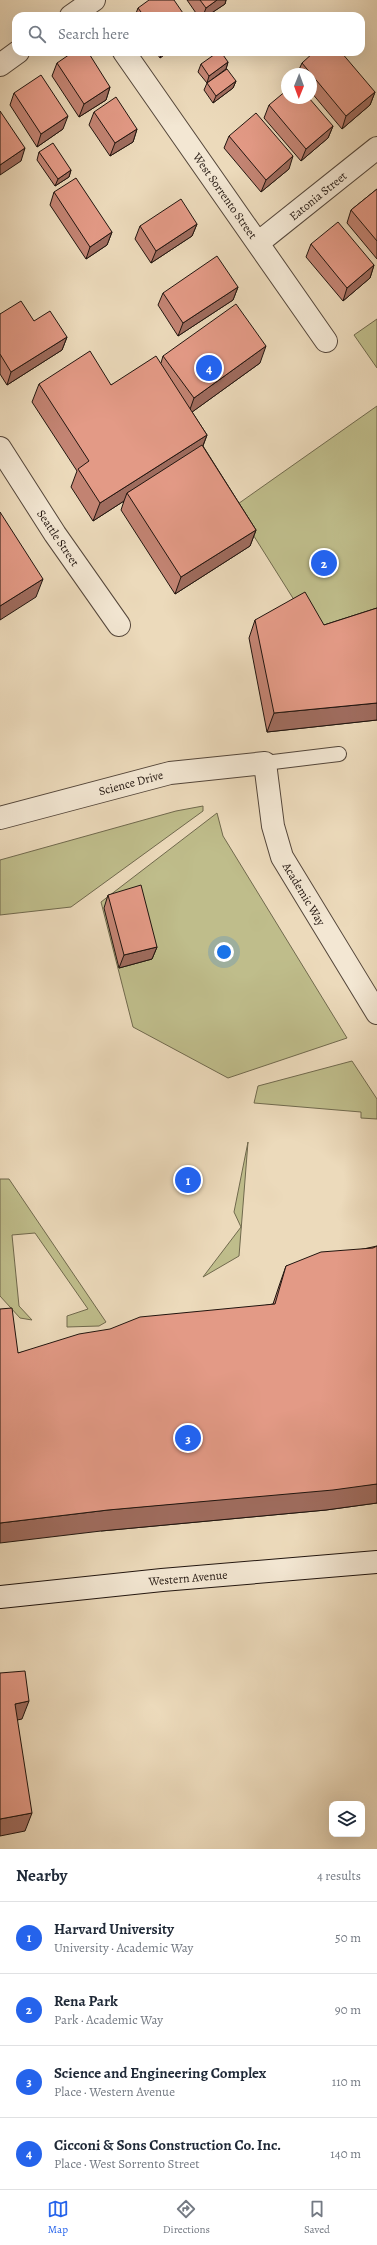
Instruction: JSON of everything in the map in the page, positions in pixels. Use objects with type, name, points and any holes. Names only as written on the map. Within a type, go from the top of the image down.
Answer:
[{"type":"street","points":[[80,12],[94,6]]},
{"type":"street","points":[[0,65],[12,56]]},
{"type":"street","name":"West Sorrento Street","points":[[127,56],[326,341]]},
{"type":"street","name":"Eatonia Street","points":[[258,243],[377,148]]},
{"type":"street","name":"Seattle Street","points":[[0,448],[55,534],[119,625]]},
{"type":"street","name":"Science Drive","points":[[0,818],[170,773],[265,763]]},
{"type":"street","name":"Academic Way","points":[[265,763],[273,826],[282,857],[377,1014]]},
{"type":"street","name":"Western Avenue","points":[[0,1597],[162,1580],[377,1562]]},
{"type":"lane","points":[[265,763],[339,754]]},
{"type":"shaded area","points":[[377,319],[377,368],[354,335]]},
{"type":"shaded area","points":[[377,406],[377,619],[318,638],[235,506]]},
{"type":"shaded area","points":[[203,806],[203,811],[71,907],[0,915],[0,860],[176,811]]},
{"type":"shaded area","points":[[217,813],[223,836],[347,1038],[228,1078],[133,1027],[101,902]]},
{"type":"shaded area","points":[[352,1061],[377,1099],[377,1119],[361,1118],[361,1112],[254,1103],[258,1086]]},
{"type":"shaded area","points":[[248,1142],[239,1256],[203,1277],[241,1227],[234,1212]]},
{"type":"shaded area","points":[[0,1179],[9,1179],[106,1322],[99,1326],[67,1327],[67,1316],[88,1309],[35,1233],[12,1235],[19,1306],[32,1320],[20,1318],[0,1296]]},
{"type":"building","points":[[149,0],[174,0],[182,12],[141,12],[138,8]]},
{"type":"building","points":[[200,0],[217,0],[206,8]]},
{"type":"building","points":[[67,56],[91,56],[110,87],[84,104],[57,63]]},
{"type":"building","points":[[212,56],[224,56],[228,62],[209,76],[201,64]]},
{"type":"building","points":[[310,56],[344,56],[375,92],[346,116],[317,81],[317,68],[306,68],[302,63]]},
{"type":"building","points":[[227,69],[236,81],[216,96],[207,83]]},
{"type":"building","points":[[41,75],[68,116],[41,134],[14,93]]},
{"type":"building","points":[[281,95],[281,104],[314,104],[333,126],[306,149],[269,105]]},
{"type":"building","points":[[116,97],[137,129],[115,143],[94,112]]},
{"type":"building","points":[[0,111],[25,148],[0,165]]},
{"type":"building","points":[[256,113],[293,156],[266,180],[229,136]]},
{"type":"building","points":[[53,143],[71,170],[58,179],[39,152]]},
{"type":"building","points":[[76,178],[112,232],[90,247],[54,192]]},
{"type":"building","points":[[377,189],[377,241],[351,210]]},
{"type":"building","points":[[181,199],[197,224],[156,251],[140,226]]},
{"type":"building","points":[[338,222],[374,265],[347,288],[311,244]]},
{"type":"building","points":[[217,256],[238,287],[183,323],[163,293]]},
{"type":"building","points":[[21,301],[34,321],[50,311],[67,337],[11,372],[0,354],[0,314]]},
{"type":"building","points":[[236,304],[266,346],[194,398],[163,356]]},
{"type":"building","points":[[90,351],[111,385],[156,356],[207,435],[100,503],[78,469],[89,461],[39,384]]},
{"type":"building","points":[[202,445],[256,530],[181,577],[127,493]]},
{"type":"building","points":[[0,512],[43,579],[0,606]]},
{"type":"building","points":[[305,592],[324,625],[377,608],[377,703],[274,713],[255,620]]},
{"type":"building","points":[[141,885],[157,947],[124,955],[108,895]]},
{"type":"building","points":[[377,1246],[377,1484],[333,1490],[108,1510],[0,1523],[0,1309],[12,1308],[18,1353],[79,1334],[110,1329],[140,1317],[275,1304],[286,1266],[321,1252],[373,1248]]},
{"type":"building","points":[[25,1671],[29,1701],[15,1704],[32,1813],[0,1819],[0,1673]]},
{"type":"place","name":"Cicconi & Sons Construction Co. Inc.","points":[[209,368]]},
{"type":"place","name":"Rena Park","points":[[324,563]]},
{"type":"place","name":"Harvard University","points":[[188,1180]]},
{"type":"place","name":"Science and Engineering Complex","points":[[188,1438]]}]
